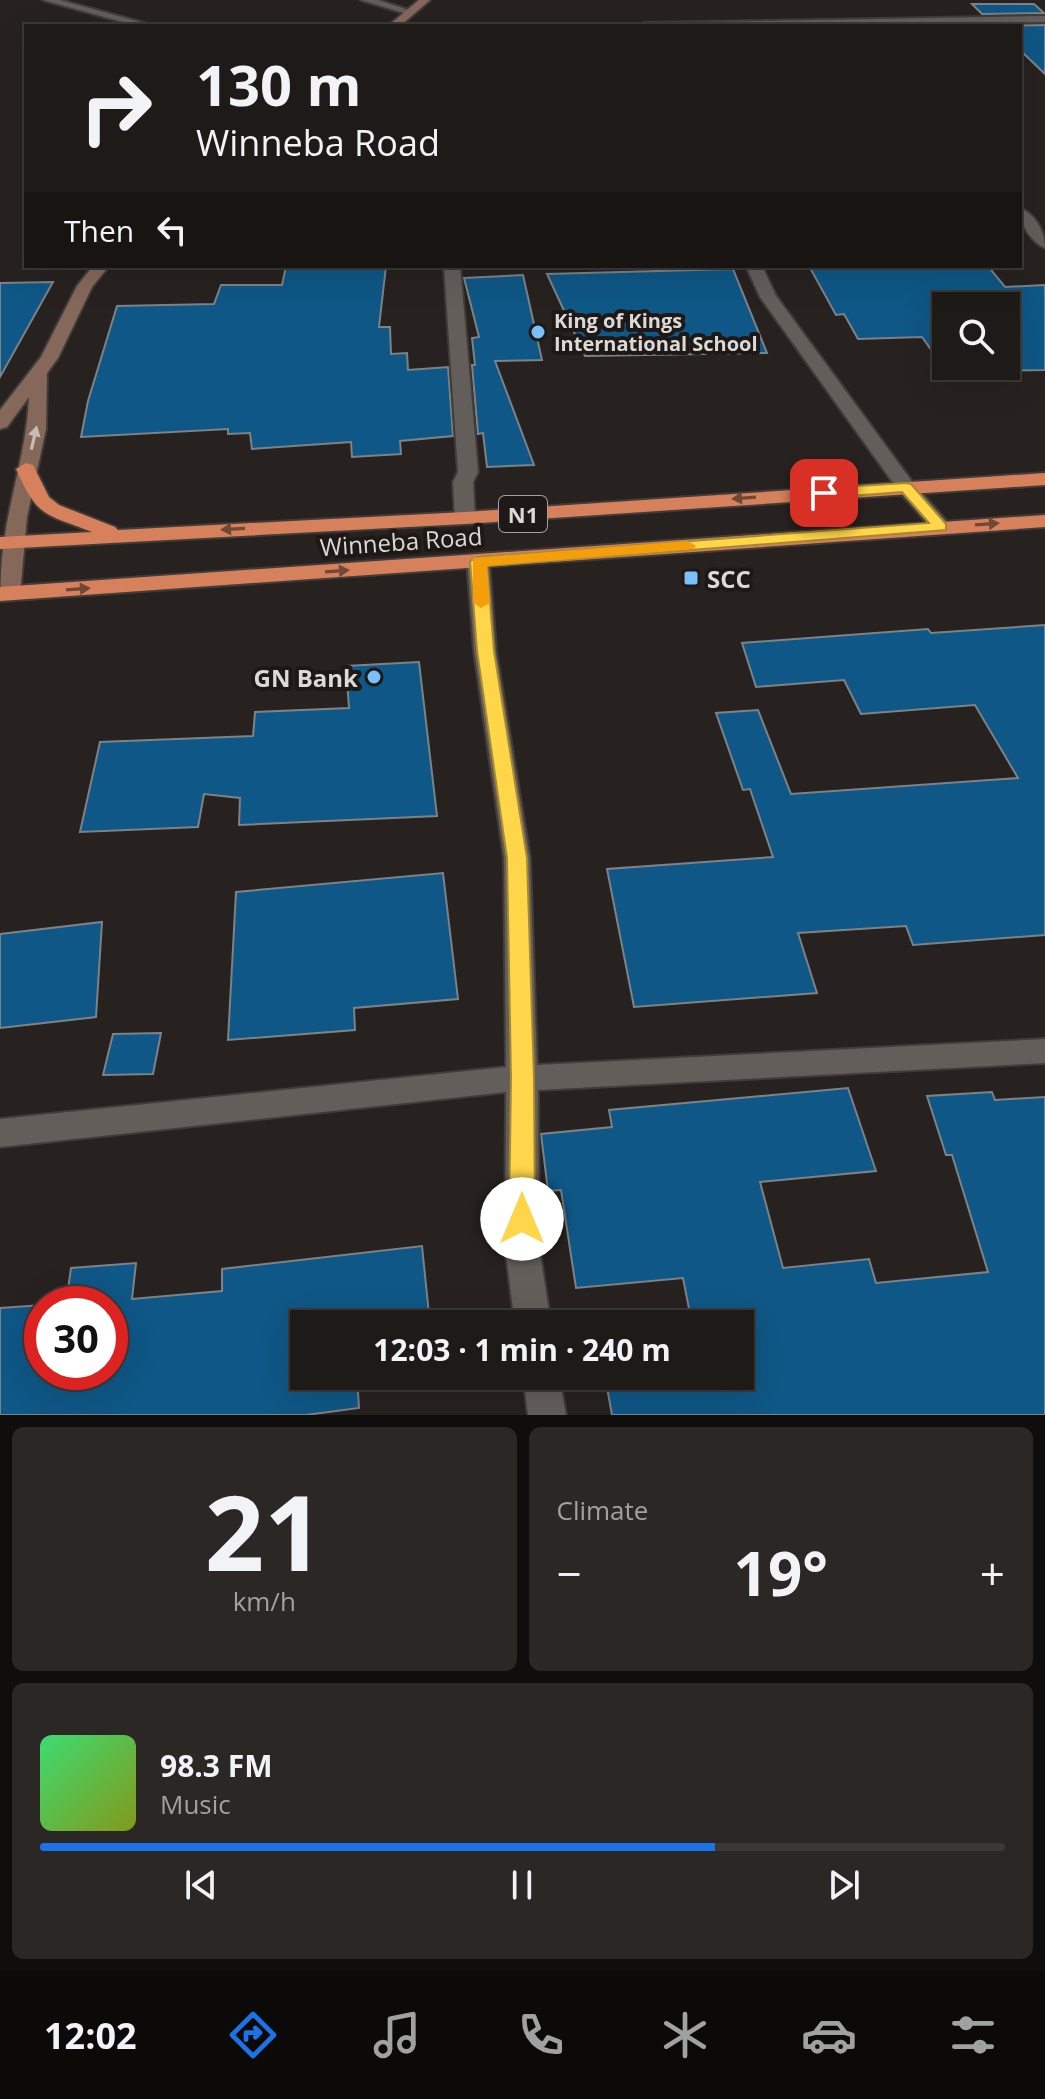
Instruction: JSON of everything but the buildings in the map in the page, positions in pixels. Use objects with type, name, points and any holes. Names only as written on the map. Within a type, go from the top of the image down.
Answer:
[{"type":"highway","points":[[26,469],[40,500],[52,509],[121,535]]},
{"type":"highway","name":"Winneba Road","points":[[8,542],[465,518],[1045,479]]},
{"type":"highway","name":"Winneba Road","points":[[5,594],[1045,521]]},
{"type":"street","points":[[48,0],[142,24]]},
{"type":"street","points":[[366,0],[410,12]]},
{"type":"street","points":[[395,24],[425,0]]},
{"type":"street","points":[[861,24],[1045,19]]},
{"type":"street","points":[[1022,214],[1045,243]]},
{"type":"street","points":[[0,423],[39,374],[85,286],[99,268]]},
{"type":"street","points":[[452,268],[468,472],[463,482],[465,518]]},
{"type":"street","points":[[755,268],[768,297],[906,487],[941,527]]},
{"type":"street","points":[[5,594],[8,542],[37,429],[39,374]]},
{"type":"street","points":[[478,561],[485,651],[517,858],[522,1247],[531,1310]]},
{"type":"street","points":[[0,1133],[522,1078],[1045,1051]]},
{"type":"street","points":[[543,1390],[547,1415]]},
{"type":"slow traffic","points":[[481,603],[478,561],[688,546]]},
{"type":"place","name":"King of Kings International School","points":[[538,332]]},
{"type":"place","name":"SCC","points":[[691,578]]},
{"type":"place","name":"GN Bank","points":[[374,677]]},
{"type":"route","points":[[522,1219],[517,858],[485,651],[478,561],[941,527],[906,487],[824,493]]}]
